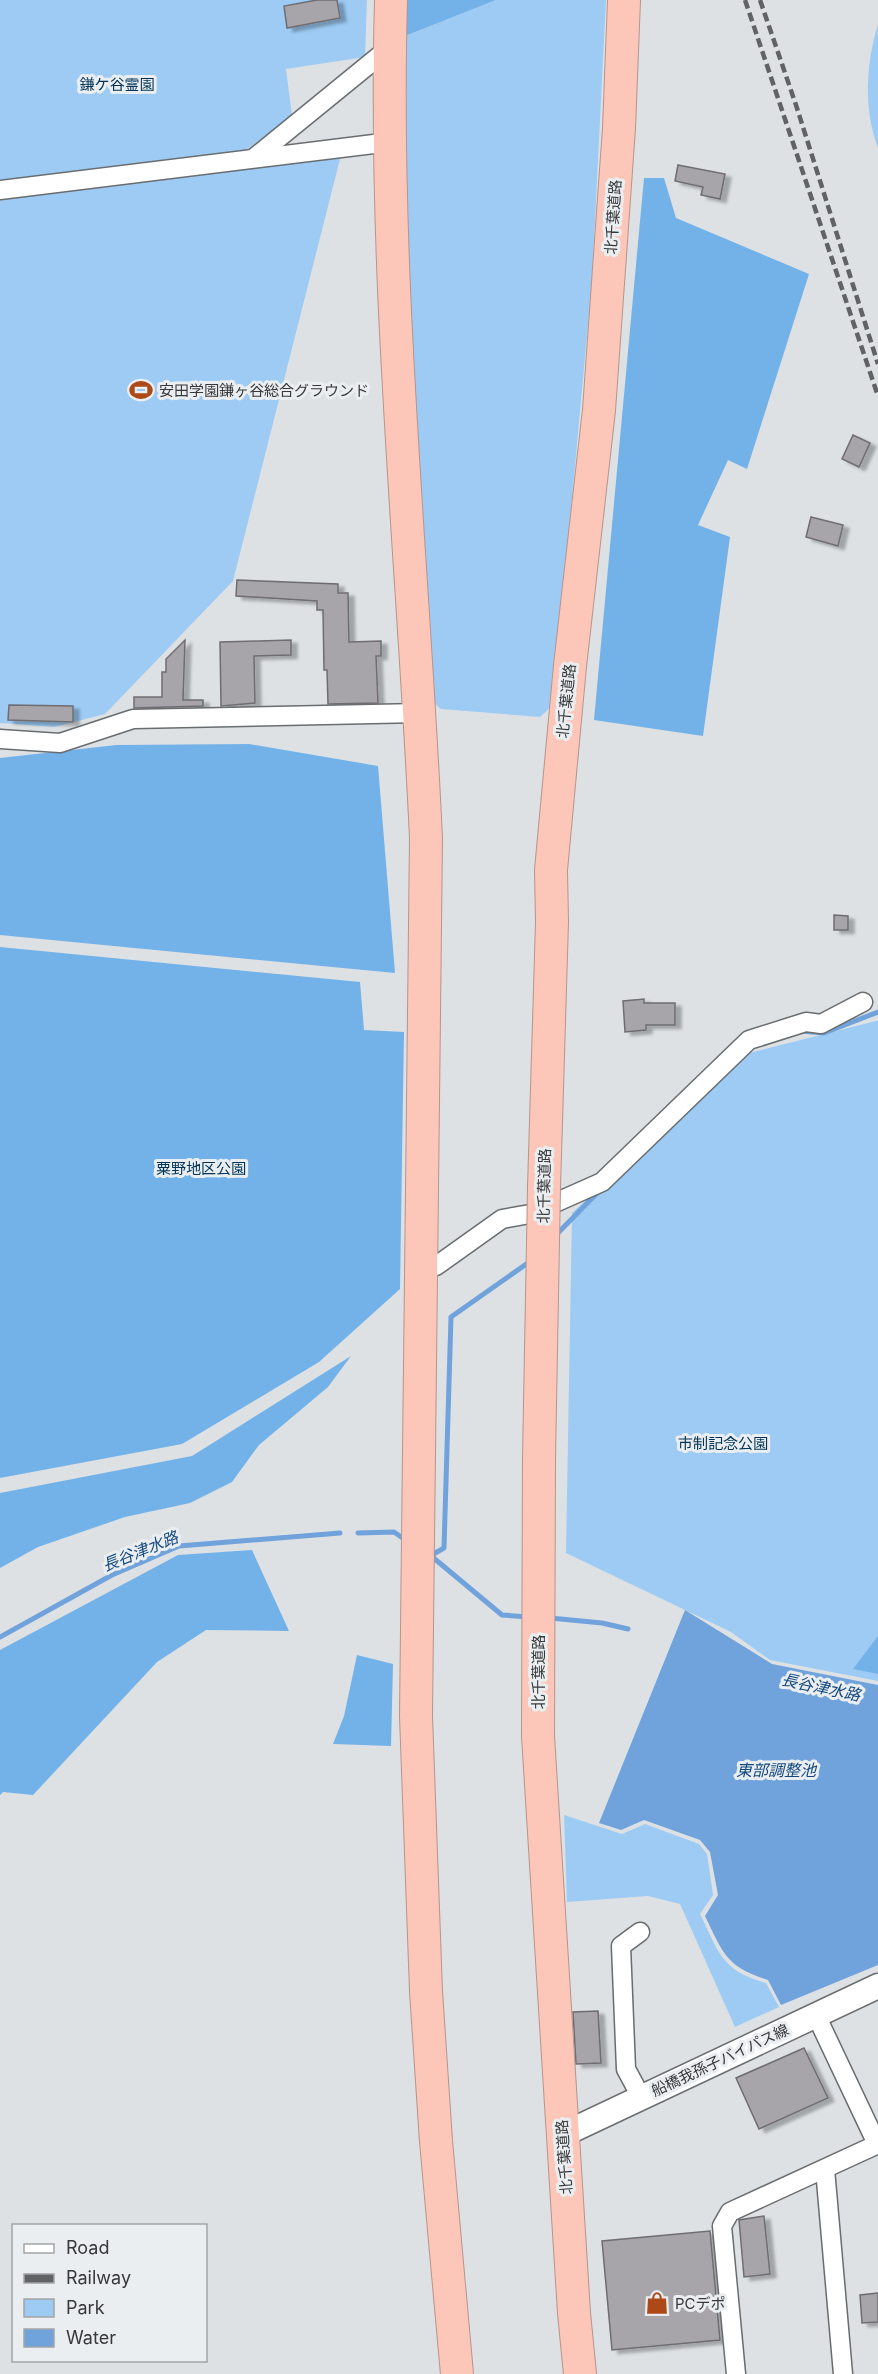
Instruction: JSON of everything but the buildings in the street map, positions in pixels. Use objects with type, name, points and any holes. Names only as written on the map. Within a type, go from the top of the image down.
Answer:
[{"type":"highway","points":[[390,0],[390,142],[395,308],[426,838],[416,1716],[426,1991],[435,2140],[457,2374]]},
{"type":"highway","name":"北千葉道路","points":[[580,2374],[573,2313],[538,1736],[539,1458],[544,1188],[554,824],[599,410],[619,128],[624,0]]},
{"type":"street","points":[[254,158],[389,48]]},
{"type":"street","points":[[0,189],[390,142]]},
{"type":"street","points":[[0,739],[60,742],[133,719],[420,713]]},
{"type":"street","points":[[436,1266],[502,1220],[530,1214],[602,1182],[749,1040],[806,1022],[821,1024],[863,1002]]},
{"type":"street","points":[[640,1932],[621,1946],[626,2069],[641,2097]]},
{"type":"street","name":"船橋我孫子バイパス線","points":[[562,2135],[878,1986]]},
{"type":"street","points":[[736,2374],[722,2226],[730,2212],[877,2144],[816,2015]]},
{"type":"street","points":[[825,2169],[843,2374]]},
{"type":"green space","name":"鎌ケ谷霊園","points":[[0,0],[367,0],[365,57],[286,69],[292,116],[243,152],[0,183]]},
{"type":"green space","points":[[401,0],[496,0],[400,38]]},
{"type":"green space","points":[[496,0],[606,0],[592,281],[553,705],[540,717],[441,709],[430,700],[412,479],[400,38]]},
{"type":"green space","points":[[878,24],[878,148],[870,117],[868,86],[871,55]]},
{"type":"green space","name":"安田学園鎌ヶ谷総合グラウンド","points":[[341,155],[233,581],[105,714],[54,727],[0,723],[0,198]]},
{"type":"green space","points":[[644,178],[664,178],[676,218],[809,274],[747,469],[728,460],[698,525],[730,537],[703,736],[594,720]]},
{"type":"green space","points":[[249,744],[378,766],[395,973],[0,935],[0,758],[116,745]]},
{"type":"green space","name":"粟野地区公園","points":[[0,947],[360,982],[364,1030],[404,1032],[400,1289],[319,1362],[182,1444],[0,1478]]},
{"type":"green space","name":"市制記念公園","points":[[878,1021],[878,1681],[770,1660],[731,1632],[566,1553],[572,1213],[749,1053]]},
{"type":"green space","points":[[351,1356],[328,1387],[259,1445],[232,1482],[190,1503],[125,1517],[38,1547],[0,1568],[0,1493],[192,1456]]},
{"type":"green space","points":[[252,1550],[289,1631],[206,1630],[157,1662],[33,1795],[3,1792],[0,1795],[0,1650],[178,1555]]},
{"type":"green space","points":[[878,1636],[878,1674],[853,1669]]},
{"type":"green space","points":[[357,1655],[393,1664],[391,1746],[333,1744],[344,1716]]},
{"type":"green space","points":[[564,1815],[622,1834],[645,1824],[699,1844],[707,1854],[713,1895],[700,1914],[712,1939],[730,1966],[751,1978],[766,1983],[779,2007],[735,2027],[680,1904],[648,1896],[567,1902]]},
{"type":"water","name":"東部調整池","points":[[685,1610],[772,1664],[878,1685],[878,1965],[781,2005],[768,1980],[734,1964],[711,1929],[705,1916],[718,1895],[710,1852],[700,1840],[644,1820],[621,1830],[599,1823]]},
{"type":"waterway","points":[[800,1031],[824,1033],[878,1012]]},
{"type":"waterway","points":[[555,1236],[601,1189]]},
{"type":"waterway","points":[[430,1556],[444,1548],[451,1317],[532,1260]]},
{"type":"waterway","name":"長谷津水路","points":[[358,1533],[394,1532],[407,1541]]},
{"type":"waterway","name":"長谷津水路","points":[[0,1637],[112,1575],[179,1546],[340,1533]]},
{"type":"waterway","name":"長谷津水路","points":[[430,1555],[502,1615],[528,1617]]},
{"type":"waterway","name":"長谷津水路","points":[[550,1618],[602,1623],[628,1629]]},
{"type":"railway","points":[[745,0],[878,396]]},
{"type":"railway","points":[[760,0],[796,105],[878,364]]},
{"type":"place","name":"安田学園鎌ヶ谷総合グラウンド","points":[[141,390]]},
{"type":"place","name":"PCデポ","points":[[657,2303]]}]
